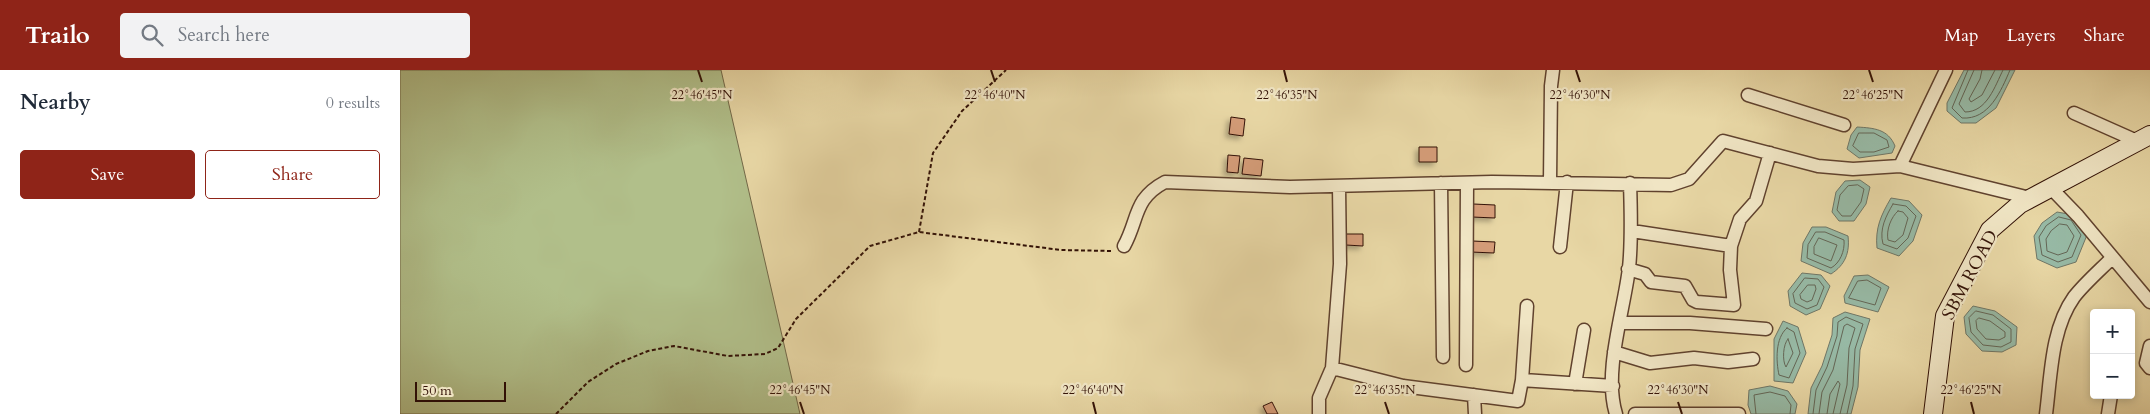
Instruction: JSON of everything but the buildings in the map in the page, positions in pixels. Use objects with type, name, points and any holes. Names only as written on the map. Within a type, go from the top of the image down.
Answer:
[{"type":"street","points":[[1550,182],[1551,86],[1553,70]]},
{"type":"street","points":[[1900,166],[1946,70]]},
{"type":"street","points":[[1748,95],[1844,125]]},
{"type":"street","points":[[2074,113],[2143,138]]},
{"type":"street","name":"SBM ROAD","points":[[1933,414],[1945,316],[1990,230],[2020,204],[2143,138]]},
{"type":"street","points":[[1124,246],[1130,235],[1139,206],[1151,189],[1165,182],[1290,187],[1550,182],[1671,185],[1689,179],[1723,141],[1818,166],[1853,169],[1900,166],[2030,198]]},
{"type":"street","points":[[1628,269],[1645,274],[1651,282],[1684,286],[1696,302],[1732,307],[1735,304],[1730,270],[1731,246],[1740,219],[1756,200],[1770,153]]},
{"type":"street","points":[[1560,248],[1567,182]]},
{"type":"street","points":[[1441,183],[1443,357]]},
{"type":"street","points":[[1466,365],[1467,183]]},
{"type":"street","points":[[1616,414],[1613,386],[1614,352],[1628,269],[1632,231],[1630,183]]},
{"type":"street","points":[[1319,414],[1319,398],[1332,368],[1340,264],[1339,186]]},
{"type":"street","points":[[2050,187],[2150,302]]},
{"type":"street","points":[[1632,231],[1731,246]]},
{"type":"street","points":[[2046,414],[2057,338],[2066,312],[2075,296],[2112,258]]},
{"type":"street","points":[[1518,414],[1527,306]]},
{"type":"street","points":[[1619,324],[1690,323],[1766,329]]},
{"type":"street","points":[[1575,384],[1584,330]]},
{"type":"street","points":[[2150,346],[2146,363],[2150,368]]},
{"type":"street","points":[[1614,352],[1650,363],[1694,358],[1731,362],[1753,359]]},
{"type":"street","points":[[1332,368],[1403,386],[1518,401]]},
{"type":"street","points":[[1522,380],[1613,386]]},
{"type":"street","points":[[1474,395],[1475,414]]},
{"type":"street","points":[[2108,414],[2110,399]]},
{"type":"street","points":[[1635,414],[1739,414]]},
{"type":"path","points":[[919,232],[933,153],[962,111],[1006,70]]},
{"type":"path","points":[[556,414],[588,382],[616,364],[648,350],[674,346],[728,356],[765,354],[778,348],[796,319],[870,246],[919,232],[1061,250],[1110,252],[1124,246]]},
{"type":"green space","points":[[400,70],[721,70],[800,414],[400,414]]},
{"type":"water","points":[[1964,70],[2015,70],[1996,108],[1976,123],[1961,123],[1947,111],[1947,103]]},
{"type":"water","points":[[1857,127],[1880,130],[1889,136],[1895,146],[1892,153],[1859,158],[1847,149],[1851,135]]},
{"type":"water","points":[[1860,180],[1870,187],[1866,204],[1854,221],[1839,221],[1832,212],[1836,192],[1845,181]]},
{"type":"water","points":[[1891,198],[1909,201],[1922,215],[1913,241],[1899,256],[1877,248],[1877,234],[1880,222]]},
{"type":"water","points":[[2057,212],[2074,215],[2087,235],[2076,262],[2057,268],[2037,259],[2034,236],[2042,223]]},
{"type":"water","points":[[1812,227],[1826,227],[1848,236],[1848,248],[1843,263],[1831,274],[1801,261],[1803,243]]},
{"type":"water","points":[[1802,273],[1821,275],[1830,286],[1820,309],[1806,315],[1790,306],[1788,291]]},
{"type":"water","points":[[1868,275],[1889,287],[1878,312],[1845,303],[1844,296],[1854,276]]},
{"type":"water","points":[[1973,306],[1995,311],[2017,327],[2016,345],[2002,352],[1982,351],[1966,334],[1964,317]]},
{"type":"water","points":[[1845,312],[1870,319],[1860,350],[1858,387],[1851,414],[1808,414],[1811,388],[1822,366],[1832,335],[1833,318]]},
{"type":"water","points":[[1783,321],[1798,327],[1806,353],[1793,383],[1774,381],[1774,339]]},
{"type":"water","points":[[1770,386],[1788,391],[1797,404],[1795,414],[1751,414],[1748,405],[1749,390]]}]
